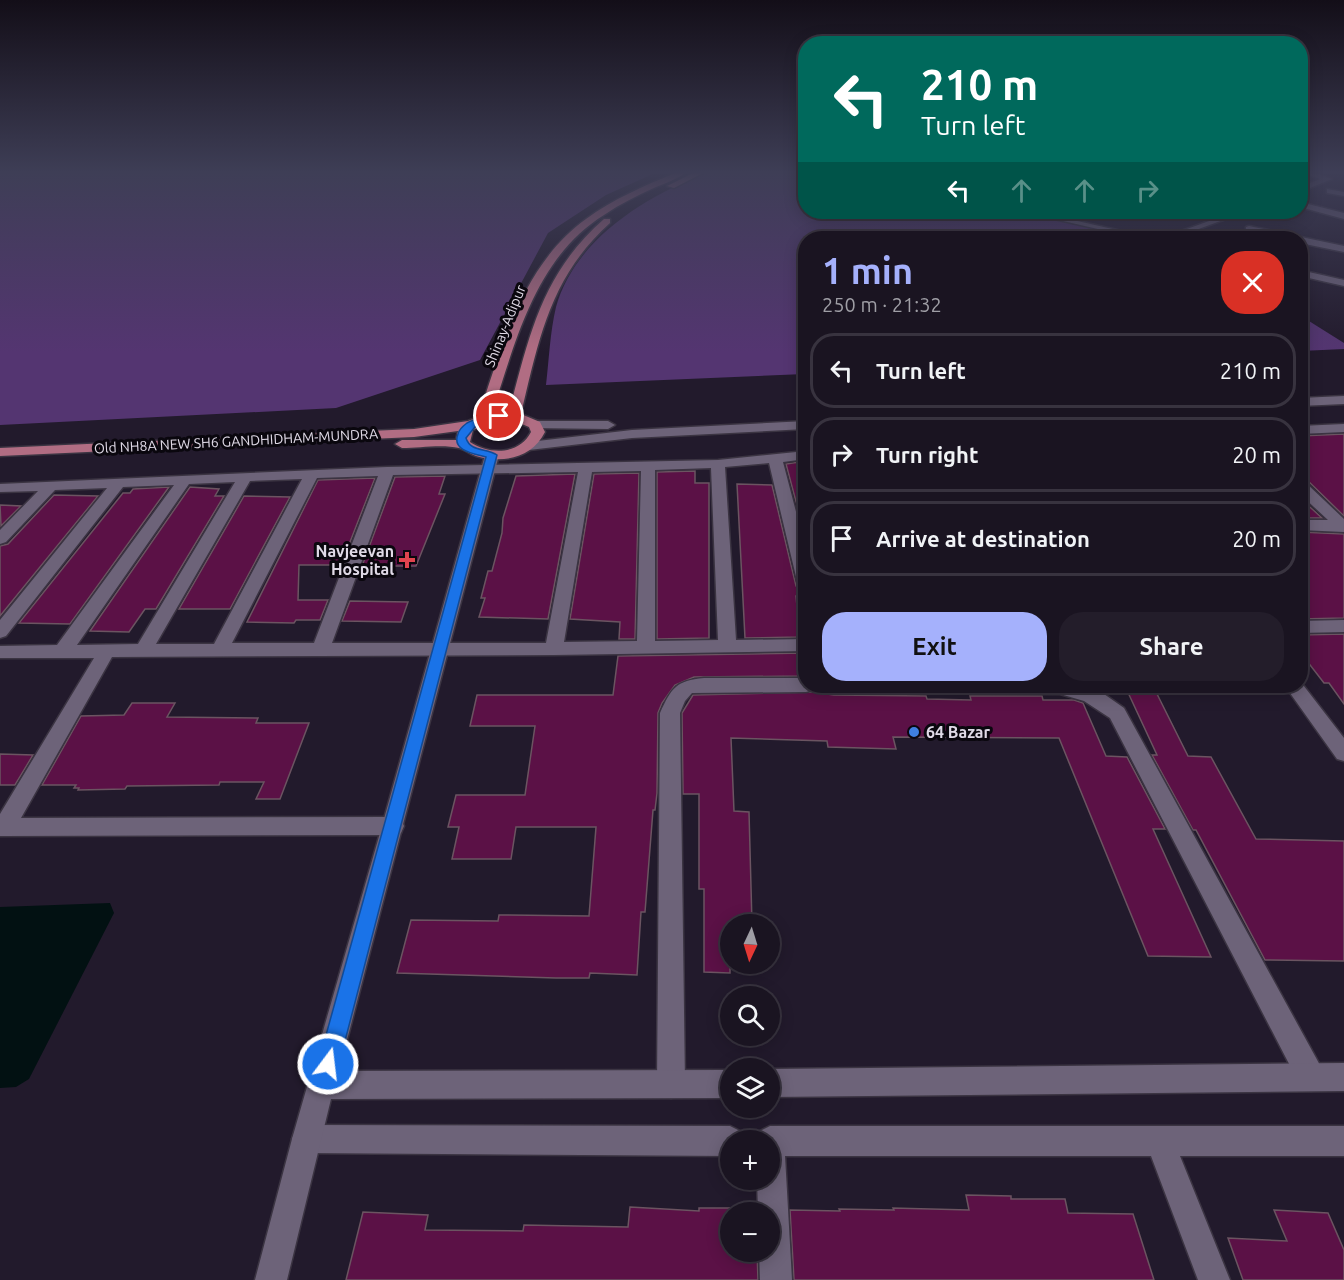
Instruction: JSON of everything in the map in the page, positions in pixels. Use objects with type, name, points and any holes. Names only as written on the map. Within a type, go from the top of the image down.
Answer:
[{"type":"main road","name":"Shinay-Adipur","points":[[484,419],[525,306],[538,278],[556,252],[574,233]]},
{"type":"main road","name":"Shinay-Adipur","points":[[514,416],[542,318],[558,279],[574,253],[592,233]]},
{"type":"main road","name":"Old NH8A NEW SH6 GANDHIDHAM-MUNDRA","points":[[0,452],[414,433],[471,425],[484,419],[514,416]]},
{"type":"main road","points":[[0,463],[400,444],[463,444],[490,462],[529,446],[536,439],[538,432],[535,425],[514,416]]},
{"type":"main road","points":[[463,444],[461,438],[464,431],[471,425]]},
{"type":"street","points":[[1308,242],[1344,249]]},
{"type":"street","points":[[1308,275],[1344,283]]},
{"type":"street","points":[[1308,394],[1342,399]]},
{"type":"street","points":[[1308,401],[1342,399]]},
{"type":"street","points":[[535,425],[623,424],[798,416]]},
{"type":"street","points":[[529,446],[626,434],[798,425]]},
{"type":"street","points":[[1308,430],[1344,428]]},
{"type":"street","points":[[0,488],[387,471],[490,462],[586,468],[717,464],[798,456]]},
{"type":"street","points":[[775,458],[798,552]]},
{"type":"street","points":[[271,1280],[306,1139],[323,1085],[442,648],[490,462]]},
{"type":"street","points":[[717,464],[727,645]]},
{"type":"street","points":[[646,647],[648,465]]},
{"type":"street","points":[[554,649],[586,468]]},
{"type":"street","points":[[321,649],[387,471]]},
{"type":"street","points":[[220,650],[312,474]]},
{"type":"street","points":[[143,651],[245,477]]},
{"type":"street","points":[[62,652],[186,479]]},
{"type":"street","points":[[0,632],[119,483]]},
{"type":"street","points":[[0,539],[51,486]]},
{"type":"street","points":[[1308,493],[1343,526]]},
{"type":"street","points":[[1308,525],[1343,526]]},
{"type":"street","points":[[1308,627],[1344,626]]},
{"type":"street","points":[[0,652],[554,649],[798,645]]},
{"type":"street","points":[[2,827],[107,651]]},
{"type":"street","points":[[671,1084],[670,712],[677,697],[687,687],[798,685]]},
{"type":"street","points":[[1086,693],[1104,702],[1117,713],[1311,1077]]},
{"type":"street","points":[[1301,693],[1344,753]]},
{"type":"street","points":[[2,827],[393,826]]},
{"type":"street","points":[[780,1083],[1344,1077]]},
{"type":"street","points":[[323,1085],[720,1084]]},
{"type":"street","points":[[306,1139],[720,1141]]},
{"type":"street","points":[[780,1141],[1160,1143],[1344,1141]]},
{"type":"street","points":[[1160,1143],[1214,1280]]},
{"type":"street","points":[[772,1190],[776,1280]]},
{"type":"shaded area","points":[[0,233],[548,233],[480,360],[336,408],[0,425]]},
{"type":"shaded area","points":[[605,233],[798,233],[798,374],[546,385],[556,307],[565,283],[579,261]]},
{"type":"shaded area","points":[[1308,320],[1344,343],[1344,349],[1308,351]]},
{"type":"shaded area","points":[[110,903],[114,913],[29,1079],[16,1087],[0,1088],[0,907]]},
{"type":"building","points":[[1344,434],[1344,516],[1308,481],[1308,436]]},
{"type":"building","points":[[798,462],[798,509],[786,464]]},
{"type":"building","points":[[695,471],[695,483],[709,483],[709,638],[657,639],[657,472]]},
{"type":"building","points":[[639,473],[635,639],[619,639],[620,622],[570,619],[594,474]]},
{"type":"building","points":[[575,474],[548,619],[479,617],[485,598],[481,598],[488,571],[492,571],[502,533],[503,518],[516,476]]},
{"type":"building","points":[[445,476],[439,494],[445,494],[416,566],[362,566],[395,477]]},
{"type":"building","points":[[375,478],[341,565],[299,565],[298,600],[328,600],[320,620],[296,620],[294,623],[247,622],[318,480]]},
{"type":"building","points":[[737,484],[772,485],[798,588],[798,596],[796,596],[798,637],[745,638]]},
{"type":"building","points":[[169,487],[70,624],[19,623],[123,493],[130,493],[133,489]]},
{"type":"building","points":[[190,487],[219,489],[215,496],[224,496],[156,609],[145,609],[129,632],[90,631]]},
{"type":"building","points":[[54,495],[98,496],[0,616],[0,546],[8,544]]},
{"type":"building","points":[[244,496],[290,497],[230,609],[179,609]]},
{"type":"building","points":[[0,505],[21,506],[1,526]]},
{"type":"building","points":[[1308,505],[1322,518],[1308,518]]},
{"type":"building","points":[[1308,532],[1344,534],[1344,618],[1308,619]]},
{"type":"building","points":[[350,601],[408,602],[401,622],[342,621]]},
{"type":"building","points":[[1344,634],[1344,704],[1329,683],[1324,683],[1308,662],[1308,635]]},
{"type":"building","points":[[798,653],[798,676],[694,677],[675,685],[662,703],[658,713],[657,793],[655,810],[653,810],[645,912],[641,912],[637,975],[590,973],[589,978],[556,978],[397,973],[411,920],[498,921],[499,915],[589,916],[596,827],[516,827],[511,859],[452,859],[459,827],[448,827],[456,795],[525,795],[535,726],[470,726],[477,695],[613,695],[618,656]]},
{"type":"building","points":[[798,692],[926,696],[927,699],[971,700],[970,696],[1042,696],[1043,700],[1074,700],[1083,703],[1106,756],[1127,757],[1165,829],[1153,829],[1211,957],[1148,956],[1059,738],[893,737],[896,749],[828,747],[827,741],[731,738],[734,811],[749,812],[752,914],[720,914],[720,973],[704,972],[704,889],[699,889],[699,794],[683,794],[682,713],[693,695]]},
{"type":"building","points":[[1128,693],[1156,693],[1188,756],[1211,757],[1256,839],[1344,841],[1344,961],[1265,960],[1196,830],[1193,830],[1152,755],[1157,755]]},
{"type":"building","points":[[132,703],[175,703],[167,717],[258,718],[256,723],[309,723],[280,799],[256,799],[264,782],[127,786],[125,789],[78,790],[79,788],[74,788],[76,785],[42,785],[81,716],[124,715]]},
{"type":"building","points":[[0,754],[33,755],[15,785],[0,785]]},
{"type":"building","points":[[966,1195],[1011,1196],[1011,1199],[1065,1199],[1068,1213],[1133,1214],[1154,1280],[794,1280],[790,1210],[894,1210],[893,1208],[969,1210]]},
{"type":"building","points":[[630,1207],[699,1211],[699,1208],[720,1208],[720,1262],[757,1262],[758,1280],[346,1280],[363,1212],[428,1215],[425,1230],[523,1231],[524,1225],[628,1227]]},
{"type":"building","points":[[1274,1210],[1328,1213],[1344,1250],[1344,1280],[1243,1280],[1228,1238],[1287,1241]]},
{"type":"place","name":"Navjeevan Hospital","points":[[407,560]]},
{"type":"place","name":"64 Bazar","points":[[914,732]]},
{"type":"route","points":[[328,1064],[442,648],[492,455],[469,450],[461,438],[464,431],[471,425],[499,416]]}]
